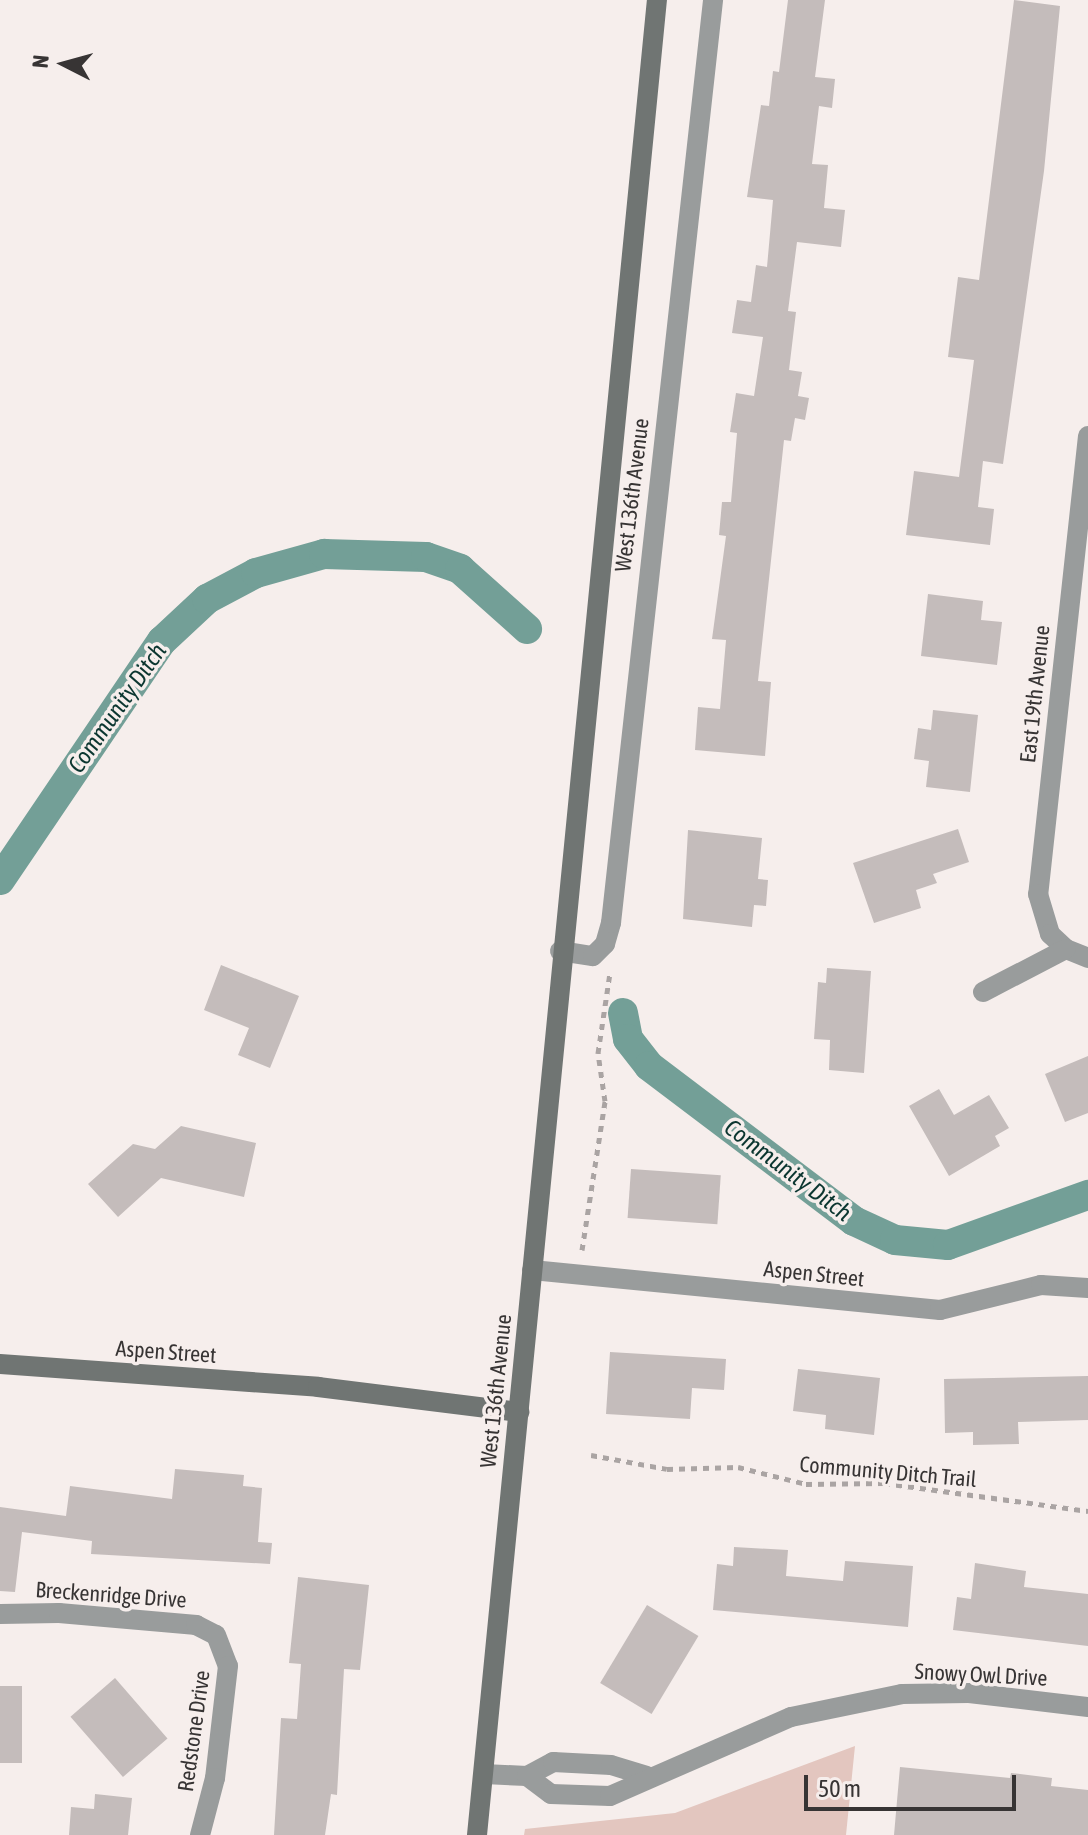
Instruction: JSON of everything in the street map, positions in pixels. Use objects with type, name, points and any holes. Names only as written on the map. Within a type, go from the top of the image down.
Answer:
[{"type":"main road","name":"West 136th Avenue","points":[[477,1835],[560,951],[657,0]]},
{"type":"main road","name":"Aspen Street","points":[[0,1364],[318,1387],[519,1412]]},
{"type":"street","name":"West 136th Avenue","points":[[560,951],[593,956],[605,944],[611,923],[713,0]]},
{"type":"street","name":"East 19th Avenue","points":[[1066,949],[1050,934],[1038,894],[1088,436]]},
{"type":"street","points":[[983,992],[1066,949],[1088,958]]},
{"type":"street","name":"Aspen Street","points":[[532,1270],[940,1310],[1041,1285],[1088,1288]]},
{"type":"street","name":"Breckenridge Drive","points":[[0,1614],[59,1613],[196,1625],[216,1635]]},
{"type":"street","name":"Redstone Drive","points":[[200,1835],[215,1778],[228,1666],[216,1635]]},
{"type":"street","name":"Snowy Owl Drive","points":[[527,1776],[551,1794],[610,1796],[646,1776],[682,1767],[789,1708],[902,1694],[969,1693],[1088,1707]]},
{"type":"street","name":"Snowy Owl Drive","points":[[484,1774],[527,1776],[553,1762],[611,1765],[646,1776]]},
{"type":"path","points":[[582,1250],[605,1101],[598,1053],[610,972]]},
{"type":"path","name":"Community Ditch Trail","points":[[591,1455],[667,1469],[738,1467],[806,1484],[884,1483],[1088,1511]]},
{"type":"shaded area","points":[[855,1746],[846,1835],[524,1835],[525,1829],[675,1813]]},
{"type":"building","points":[[788,0],[825,0],[815,77],[835,79],[832,108],[819,106],[812,164],[828,165],[824,208],[845,210],[841,247],[797,242],[788,311],[796,312],[789,370],[802,372],[798,396],[809,398],[805,420],[795,418],[791,441],[784,440],[758,681],[771,682],[765,756],[695,750],[698,707],[720,709],[726,640],[712,639],[726,536],[719,535],[722,502],[731,502],[737,433],[730,432],[736,393],[754,396],[763,337],[732,333],[737,300],[751,302],[756,265],[767,267],[773,200],[747,197],[761,105],[769,106],[773,71],[779,72]]},
{"type":"building","points":[[1014,0],[1060,6],[1044,171],[1003,464],[983,461],[978,507],[994,509],[990,545],[906,535],[914,471],[959,477],[974,360],[948,357],[958,277],[979,280]]},
{"type":"building","points":[[928,594],[983,601],[981,620],[1002,622],[997,665],[921,656]]},
{"type":"building","points":[[933,710],[978,715],[970,792],[926,787],[929,761],[914,759],[918,728],[931,730]]},
{"type":"building","points":[[958,829],[969,862],[933,874],[937,883],[916,890],[921,908],[874,923],[853,863]]},
{"type":"building","points":[[688,830],[762,838],[758,879],[768,880],[766,906],[754,905],[752,927],[683,919]]},
{"type":"building","points":[[221,965],[299,996],[270,1068],[238,1055],[249,1028],[204,1010]]},
{"type":"building","points":[[827,968],[871,971],[864,1073],[829,1070],[830,1040],[814,1039],[818,982],[826,983]]},
{"type":"building","points":[[1088,1056],[1088,1113],[1065,1122],[1045,1074]]},
{"type":"building","points":[[939,1089],[954,1115],[989,1095],[1009,1128],[995,1136],[1000,1146],[949,1176],[909,1106]]},
{"type":"building","points":[[181,1126],[256,1143],[244,1197],[161,1178],[118,1217],[88,1184],[133,1144],[155,1149]]},
{"type":"building","points":[[631,1169],[721,1175],[717,1224],[628,1218]]},
{"type":"building","points":[[610,1352],[726,1359],[724,1390],[692,1388],[690,1419],[606,1414]]},
{"type":"building","points":[[798,1369],[880,1378],[874,1435],[825,1429],[826,1415],[793,1411]]},
{"type":"building","points":[[1088,1376],[1088,1420],[1018,1422],[1019,1444],[973,1445],[973,1432],[945,1433],[944,1379]]},
{"type":"building","points":[[175,1469],[244,1475],[243,1486],[262,1488],[258,1542],[272,1543],[270,1564],[91,1554],[92,1541],[22,1532],[15,1592],[0,1591],[0,1507],[66,1516],[70,1486],[172,1499]]},
{"type":"building","points":[[734,1547],[788,1550],[786,1576],[843,1581],[845,1561],[913,1566],[908,1627],[713,1610],[717,1564],[733,1566]]},
{"type":"building","points":[[975,1563],[1026,1571],[1024,1587],[1088,1594],[1088,1646],[953,1630],[957,1597],[971,1599]]},
{"type":"building","points":[[298,1577],[369,1585],[360,1670],[344,1669],[337,1795],[331,1794],[325,1835],[274,1835],[281,1718],[297,1719],[301,1664],[289,1663]]},
{"type":"building","points":[[647,1605],[698,1636],[652,1714],[600,1683]]},
{"type":"building","points":[[115,1678],[167,1738],[123,1777],[70,1717]]},
{"type":"building","points":[[0,1686],[22,1686],[22,1763],[0,1763]]},
{"type":"building","points":[[900,1767],[1010,1778],[1011,1773],[1052,1778],[1051,1786],[1088,1790],[1088,1835],[894,1835]]},
{"type":"building","points":[[95,1794],[132,1798],[128,1835],[69,1835],[71,1807],[94,1809]]},
{"type":"waterway","name":"Community Ditch","points":[[0,880],[162,641],[207,599],[256,573],[324,554],[426,557],[460,569],[527,629]]},
{"type":"waterway","name":"Community Ditch","points":[[623,1013],[628,1039],[649,1066],[854,1221],[895,1240],[948,1245],[1088,1195]]}]
